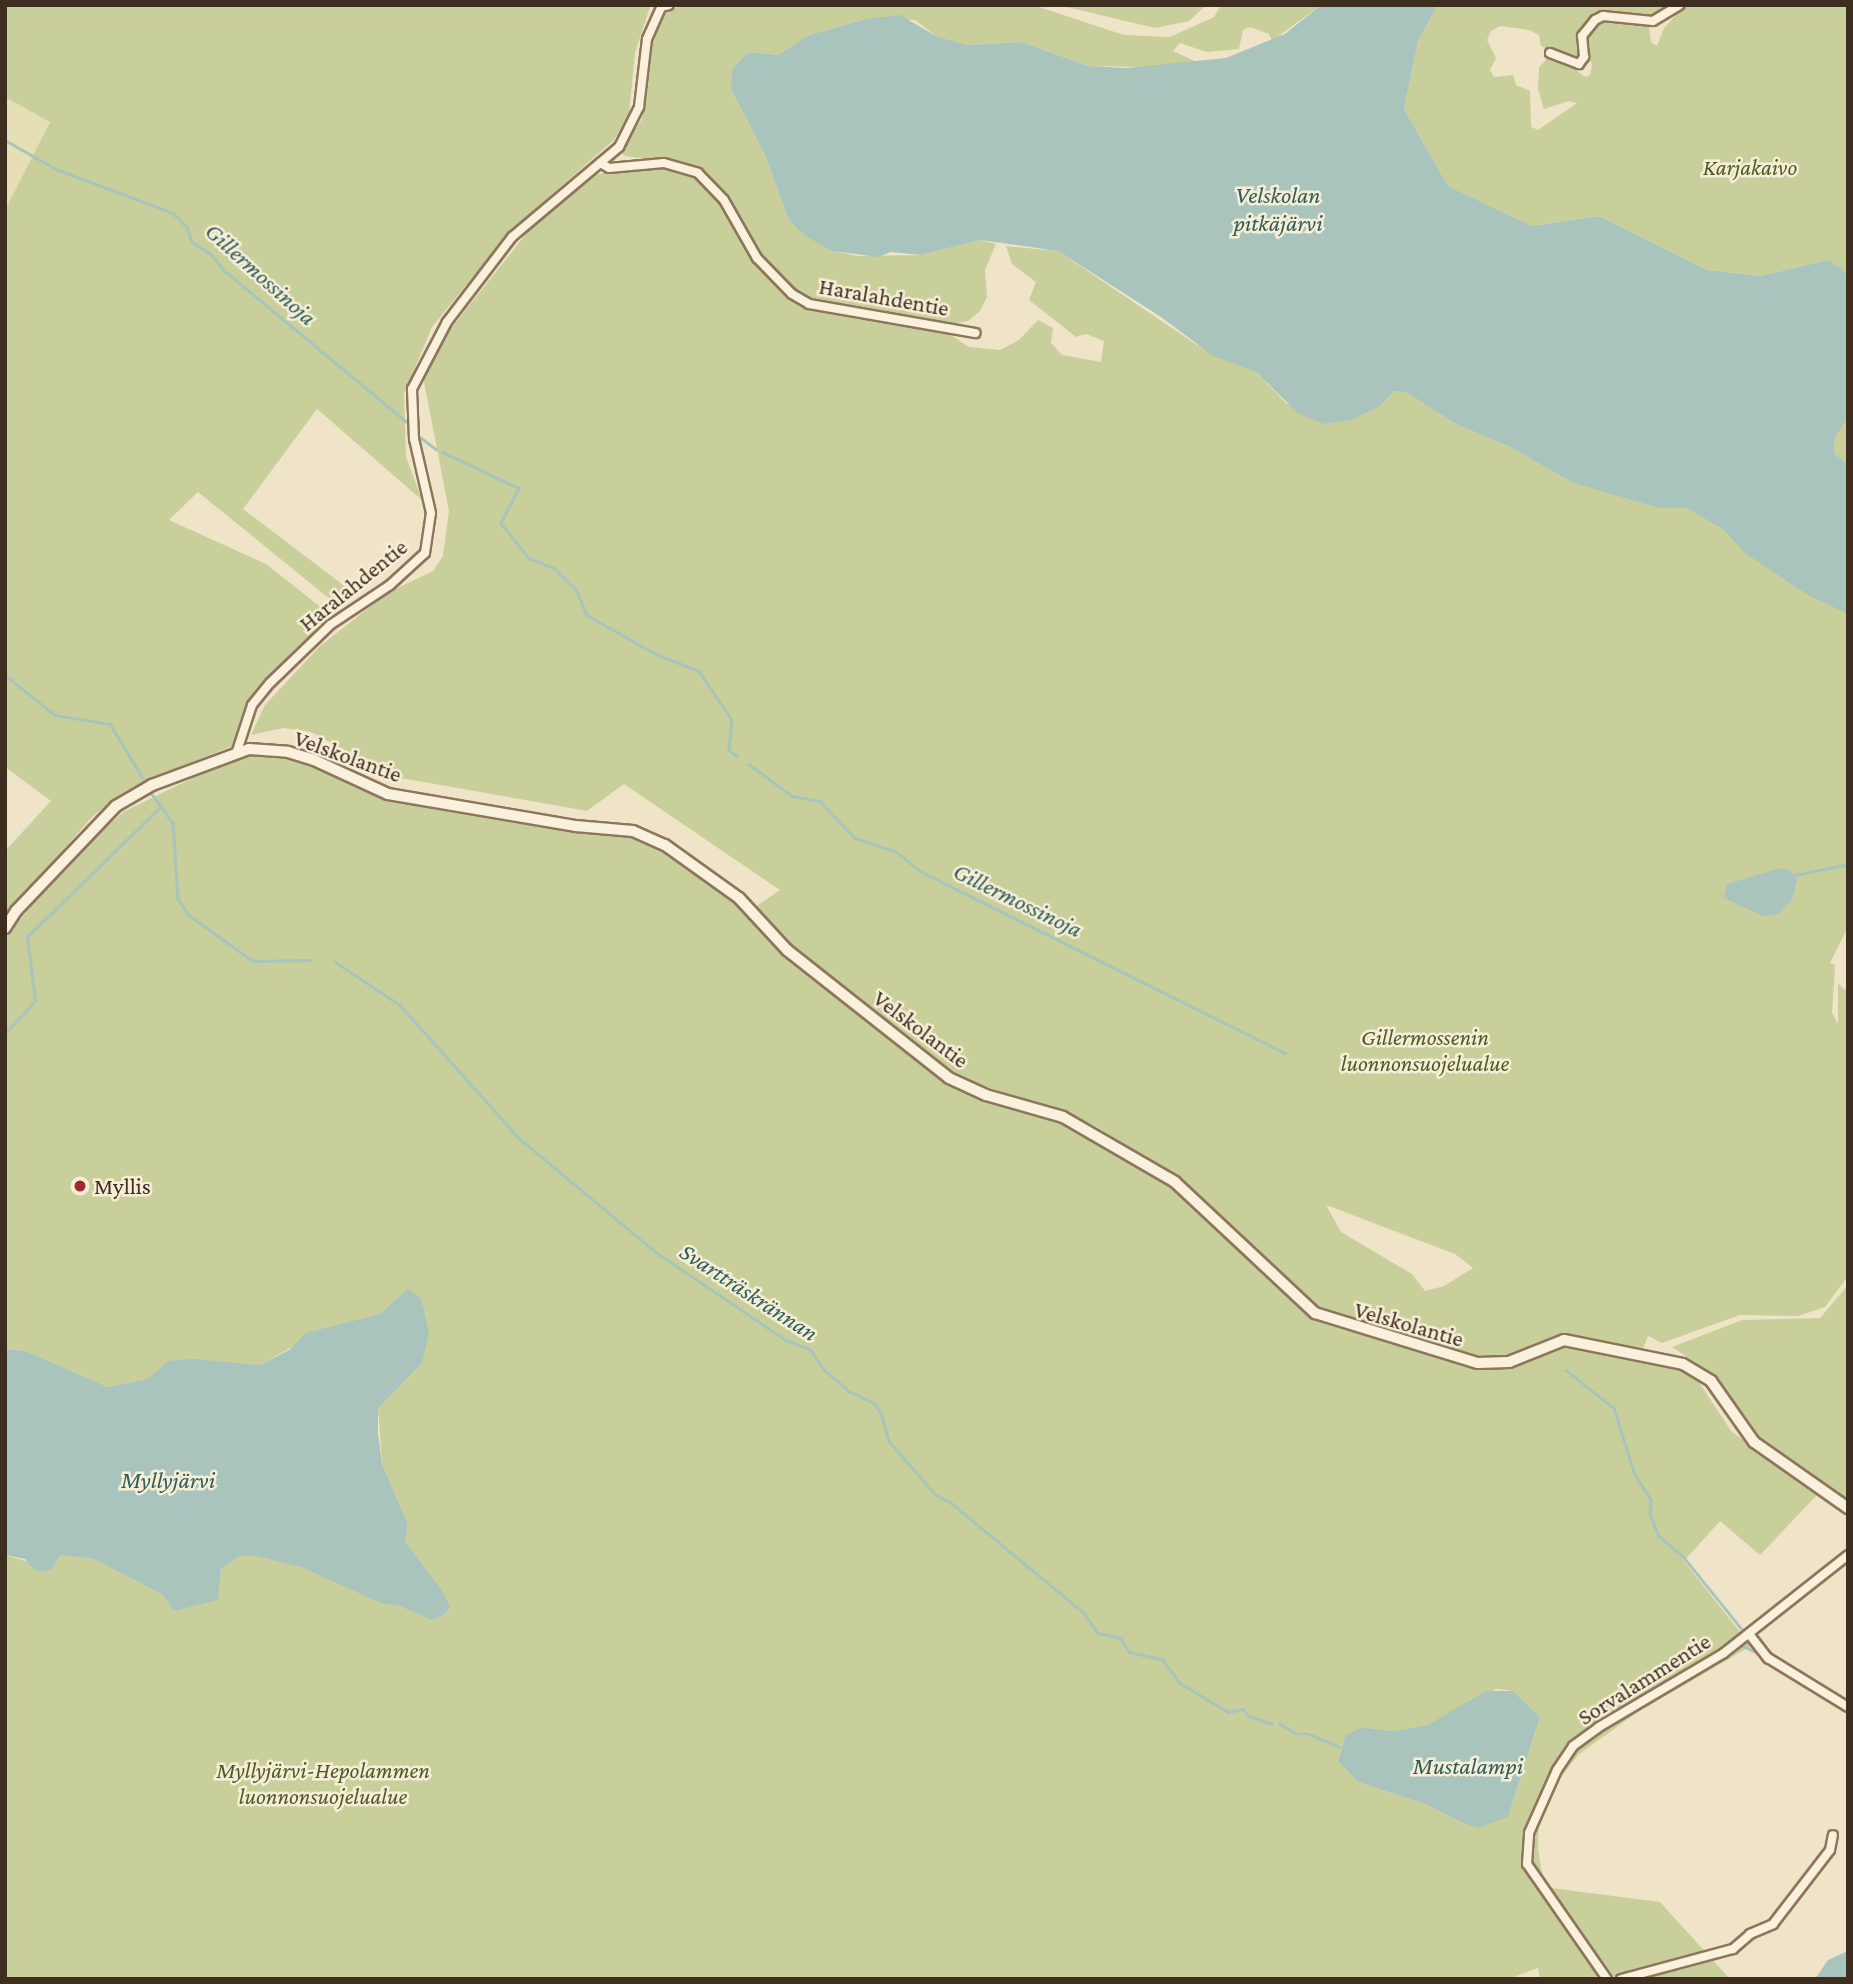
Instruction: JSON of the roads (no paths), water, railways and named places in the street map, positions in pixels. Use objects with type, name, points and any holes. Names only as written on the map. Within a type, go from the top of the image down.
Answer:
[{"type":"street","name":"Haralahdentie","points":[[237,751],[252,705],[270,683],[330,625],[390,585],[425,553],[431,513],[414,439],[412,389],[447,322],[512,237],[600,163],[630,130],[639,107],[647,39],[661,7],[669,5]]},
{"type":"street","points":[[1550,53],[1579,64],[1584,57],[1582,36],[1595,20],[1612,16],[1653,21],[1680,5]]},
{"type":"street","name":"Haralahdentie","points":[[600,163],[609,168],[664,163],[698,173],[724,200],[763,265],[792,294],[809,304],[975,333]]},
{"type":"street","name":"Velskolantie","points":[[5,928],[78,842],[116,806],[152,785],[237,751],[288,752],[387,794],[576,826],[619,828],[654,838],[739,898],[787,950],[949,1078],[986,1095],[1063,1117],[1175,1182],[1315,1313],[1478,1363],[1508,1362],[1564,1340],[1683,1364],[1711,1381],[1754,1442],[1848,1508]]},
{"type":"street","name":"Sorvalammentie","points":[[1603,1977],[1529,1870],[1527,1840],[1536,1809],[1573,1746],[1749,1634],[1848,1555]]},
{"type":"street","points":[[1749,1634],[1768,1658],[1848,1707]]},
{"type":"street","points":[[1621,1979],[1733,1949],[1750,1934],[1773,1924],[1830,1850],[1833,1835]]},
{"type":"water","name":"Velskolan pitkäjärvi","points":[[1321,5],[1438,5],[1418,41],[1404,109],[1448,186],[1532,226],[1599,216],[1707,270],[1760,276],[1828,260],[1842,269],[1848,278],[1848,417],[1835,437],[1834,453],[1848,465],[1848,614],[1808,595],[1745,553],[1724,530],[1687,508],[1659,508],[1571,482],[1510,447],[1456,424],[1408,393],[1395,391],[1380,406],[1351,420],[1324,424],[1298,413],[1256,372],[1213,356],[1161,317],[1058,251],[980,240],[921,255],[891,252],[878,257],[832,251],[804,235],[788,218],[766,157],[731,89],[732,69],[749,52],[778,55],[809,35],[866,19],[900,15],[936,36],[967,45],[1022,42],[1088,66],[1126,68],[1226,58],[1285,34]]},
{"type":"water","points":[[1781,868],[1791,871],[1797,880],[1792,900],[1778,914],[1763,916],[1724,898],[1727,884]]},
{"type":"water","name":"Myllyjärvi","points":[[408,1289],[421,1298],[429,1333],[422,1363],[378,1408],[378,1433],[382,1464],[408,1524],[405,1542],[443,1592],[450,1607],[443,1615],[432,1620],[400,1606],[381,1603],[301,1567],[257,1556],[239,1556],[221,1569],[218,1600],[174,1611],[162,1594],[94,1559],[60,1555],[51,1570],[37,1572],[25,1559],[5,1555],[5,1349],[26,1351],[108,1387],[147,1379],[168,1361],[194,1359],[260,1365],[289,1350],[306,1333],[380,1314]]},
{"type":"water","name":"Mustalampi","points":[[1486,1691],[1513,1691],[1540,1717],[1508,1817],[1478,1828],[1425,1804],[1358,1782],[1338,1761],[1345,1736],[1361,1727],[1392,1731],[1428,1725]]},
{"type":"water","points":[[1848,1951],[1848,1979],[1815,1979],[1828,1960]]},
{"type":"waterway","name":"Gillermossinoja","points":[[5,140],[56,169],[173,213],[187,227],[192,242],[211,254],[225,271],[407,422]]},
{"type":"waterway","name":"Gillermossinoja","points":[[420,437],[436,449]]},
{"type":"waterway","name":"Gillermossinoja","points":[[442,452],[519,488],[501,523],[529,558],[554,568],[576,589],[587,615],[656,654],[699,671],[732,720],[729,750],[737,756]]},
{"type":"waterway","name":"Svartträskrännan","points":[[5,675],[55,715],[110,724],[144,780]]},
{"type":"waterway","name":"Gillermossinoja","points":[[749,764],[792,796],[820,801],[855,838],[897,852],[920,871],[1285,1053]]},
{"type":"waterway","name":"Svartträskrännan","points":[[152,794],[173,823],[178,899],[189,915],[253,961],[310,960]]},
{"type":"waterway","points":[[5,1033],[35,1001],[27,937],[160,807]]},
{"type":"waterway","points":[[1795,875],[1848,864]]},
{"type":"waterway","name":"Svartträskrännan","points":[[334,961],[400,1005],[520,1139],[657,1253],[786,1340],[810,1349],[824,1370],[849,1391],[874,1403],[882,1415],[889,1441],[936,1495],[950,1502],[1084,1613],[1098,1633],[1121,1638],[1129,1652],[1162,1659],[1180,1683],[1228,1712],[1243,1709],[1249,1716],[1272,1724]]},
{"type":"waterway","points":[[1566,1370],[1614,1408],[1635,1475],[1651,1500],[1650,1514],[1659,1536],[1682,1555],[1745,1633]]},
{"type":"waterway","points":[[1743,1646],[1760,1654]]},
{"type":"waterway","points":[[1839,1706],[1848,1712]]},
{"type":"waterway","name":"Svartträskrännan","points":[[1279,1723],[1297,1734],[1309,1734],[1339,1747]]},
{"type":"place","name":"Myllis","points":[[80,1186]]},
{"type":"park label","name":"Karjakaivo","points":[[1750,167]]},
{"type":"park label","name":"Gillermossenin luonnonsuojelualue","points":[[1425,1050]]},
{"type":"park label","name":"Myllyjärvi-Hepolammen luonnonsuojelualue","points":[[323,1783]]}]
